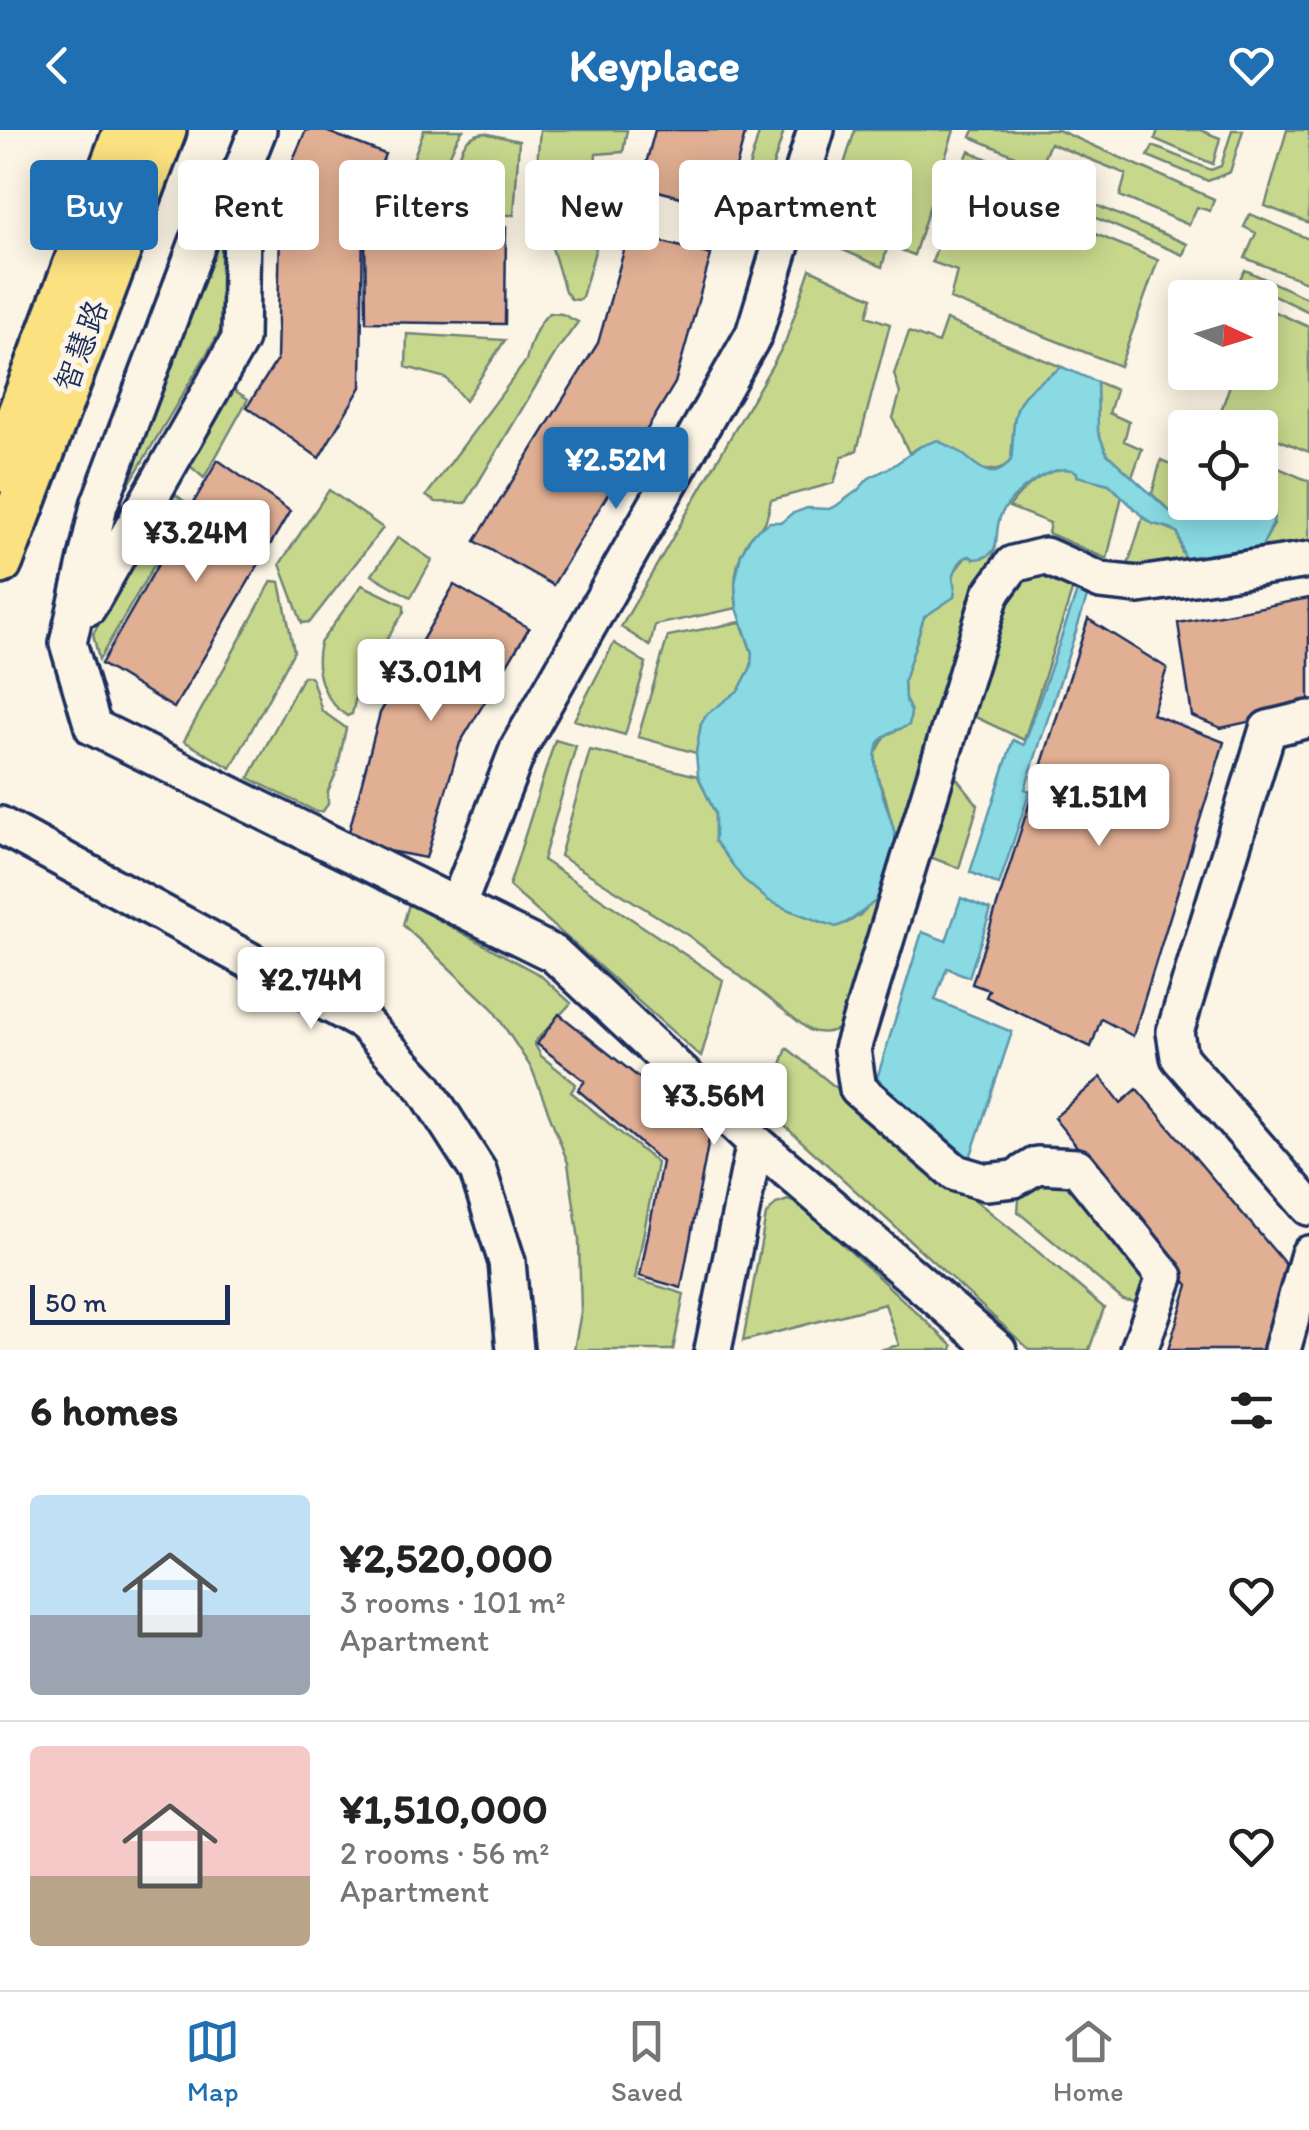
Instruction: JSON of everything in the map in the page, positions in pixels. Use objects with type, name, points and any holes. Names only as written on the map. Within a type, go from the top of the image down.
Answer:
[{"type":"main road","name":"智慧路","points":[[0,469],[126,130]]},
{"type":"main road","name":"智慧路","points":[[0,561],[163,130]]},
{"type":"street","points":[[246,160],[258,130]]},
{"type":"street","points":[[457,907],[519,747],[754,334],[816,130]]},
{"type":"street","points":[[195,250],[100,505],[68,643],[93,727],[554,954],[755,1142],[998,1350]]},
{"type":"street","points":[[68,643],[240,340],[242,250]]},
{"type":"street","points":[[1139,1350],[1164,1277],[1077,1167],[1037,1165],[1014,1180],[986,1182],[956,1173],[858,1090],[852,1049],[991,594],[1013,564],[1044,556],[1101,581],[1139,585],[1309,560]]},
{"type":"street","points":[[1309,719],[1268,730],[1175,1032],[1179,1058],[1309,1207]]},
{"type":"street","points":[[0,825],[364,1024],[424,1087],[478,1172],[507,1262],[515,1350]]},
{"type":"street","points":[[714,1350],[755,1142]]},
{"type":"street","points":[[1282,1350],[1309,1254]]},
{"type":"green space","points":[[424,130],[463,130],[448,160],[413,160]]},
{"type":"green space","points":[[540,130],[627,130],[623,152],[596,154],[596,160],[537,160]]},
{"type":"green space","points":[[760,130],[781,130],[775,160],[751,160]]},
{"type":"green space","points":[[855,130],[954,130],[944,160],[932,160],[932,199],[914,255],[901,250],[912,250],[912,160],[845,160]]},
{"type":"green space","points":[[974,130],[1058,130],[1214,199],[1210,211],[1197,207],[1189,225],[1120,196],[1126,174],[1096,160],[1050,143],[1043,160],[1024,160],[971,137]]},
{"type":"green space","points":[[1158,130],[1200,130],[1220,138],[1213,164],[1155,139]]},
{"type":"green space","points":[[1232,130],[1243,130],[1230,172],[1208,181],[1148,156],[1153,146],[1211,170],[1221,166]]},
{"type":"green space","points":[[1287,130],[1309,130],[1309,223],[1265,206]]},
{"type":"green space","points":[[484,133],[519,141],[514,215],[505,215],[505,160],[458,160],[463,146]]},
{"type":"green space","points":[[969,151],[990,160],[965,160]]},
{"type":"green space","points":[[1096,205],[1187,244],[1183,255],[1096,218]]},
{"type":"green space","points":[[1250,214],[1309,239],[1309,283],[1245,258],[1256,233],[1244,227]]},
{"type":"green space","points":[[1096,234],[1158,260],[1120,366],[950,299],[957,271],[932,262],[936,250],[1096,250]]},
{"type":"green space","points":[[211,250],[221,250],[221,330],[128,486],[121,485]]},
{"type":"green space","points":[[553,250],[595,250],[582,297],[571,299]]},
{"type":"green space","points":[[843,250],[887,250],[882,267]]},
{"type":"green space","points":[[810,269],[872,298],[867,316],[890,324],[857,450],[842,457],[834,483],[771,500],[765,522],[740,558],[735,582],[737,608],[655,625],[650,646],[621,627],[785,343]]},
{"type":"green space","points":[[1245,270],[1267,280],[1242,280]]},
{"type":"green space","points":[[1278,285],[1309,299],[1309,312],[1278,297]]},
{"type":"green space","points":[[549,313],[578,322],[466,503],[436,502],[426,496],[526,361],[537,329]]},
{"type":"green space","points":[[1278,313],[1309,327],[1309,452],[1278,439],[1278,410],[1221,410],[1228,390],[1278,390]]},
{"type":"green space","points":[[946,320],[1062,367],[1023,398],[1014,423],[1011,460],[1003,467],[993,470],[968,466],[921,446],[909,453],[893,418],[900,394],[894,374],[909,332],[938,343]]},
{"type":"green space","points":[[407,334],[505,340],[465,401],[446,378],[406,367]]},
{"type":"green space","points":[[1097,382],[1116,390],[1109,413],[1129,422],[1124,441],[1142,449],[1132,477],[1107,454],[1098,432]]},
{"type":"green space","points":[[234,390],[248,399],[204,478],[190,466]]},
{"type":"green space","points":[[1161,460],[1168,463],[1168,509],[1152,494]]},
{"type":"green space","points":[[1059,468],[1071,468],[1078,476],[1109,484],[1122,496],[1107,559],[1048,533],[1050,523],[1009,507],[1031,483]]},
{"type":"green space","points":[[1278,468],[1309,481],[1309,550],[1125,575],[1143,517],[1178,533],[1182,553],[1197,560],[1208,555],[1238,557],[1260,549],[1273,520],[1278,520]]},
{"type":"green space","points":[[329,490],[383,528],[310,622],[302,623],[280,564]]},
{"type":"green space","points":[[175,494],[189,505],[99,660],[93,634]]},
{"type":"green space","points":[[398,537],[432,560],[411,597],[372,575]]},
{"type":"green space","points":[[996,546],[904,847],[897,844],[877,777],[875,754],[886,735],[909,725],[911,712],[904,681],[924,617],[954,596],[954,572],[966,557],[985,557]]},
{"type":"green space","points":[[1030,568],[1076,579],[1024,740],[967,713],[1005,594]]},
{"type":"green space","points":[[272,581],[280,582],[294,651],[231,768],[184,741]]},
{"type":"green space","points":[[362,585],[404,605],[404,612],[359,683],[352,714],[347,716],[326,693],[319,674],[318,653],[320,643]]},
{"type":"green space","points":[[741,622],[752,653],[751,667],[739,690],[701,724],[696,753],[638,737],[668,636]]},
{"type":"green space","points":[[614,643],[646,663],[625,735],[574,720]]},
{"type":"green space","points":[[303,676],[312,679],[322,711],[346,728],[328,804],[317,812],[249,778]]},
{"type":"green space","points":[[555,740],[576,746],[543,860],[723,980],[701,1057],[509,886]]},
{"type":"green space","points":[[590,750],[698,776],[715,813],[715,841],[789,910],[824,923],[847,923],[889,892],[841,1028],[821,1033],[809,1030],[689,936],[560,856]]},
{"type":"green space","points":[[949,769],[978,805],[959,868],[922,854]]},
{"type":"green space","points":[[409,904],[540,975],[571,1003],[534,1043],[541,1056],[576,1084],[571,1092],[657,1163],[635,1279],[684,1294],[673,1350],[574,1350],[581,1312],[579,1240],[568,1163],[532,1069],[492,1008],[403,925]]},
{"type":"green space","points":[[787,1048],[1104,1308],[1089,1350],[1030,1350],[765,1108]]},
{"type":"green space","points":[[1032,1179],[1067,1182],[1143,1269],[1148,1285],[1138,1302],[1123,1300],[1018,1212],[1020,1187]]},
{"type":"green space","points":[[788,1200],[799,1204],[953,1346],[952,1350],[880,1350],[899,1345],[885,1304],[743,1341],[766,1215],[776,1204]]},
{"type":"water","points":[[1062,367],[1097,382],[1098,432],[1107,454],[1168,510],[1168,520],[1273,520],[1260,550],[1238,557],[1208,555],[1190,562],[1185,560],[1178,533],[1143,517],[1109,484],[1077,476],[1077,472],[1067,469],[1033,481],[1005,508],[994,550],[983,557],[963,559],[953,579],[954,597],[924,617],[904,681],[911,712],[909,725],[888,734],[879,743],[876,770],[896,845],[889,892],[836,927],[769,901],[743,879],[715,841],[715,813],[698,776],[696,753],[701,724],[707,714],[739,690],[751,667],[752,653],[737,608],[735,583],[741,554],[753,533],[770,522],[782,522],[807,508],[836,506],[869,478],[938,440],[985,470],[1004,468],[1011,460],[1018,406],[1036,385]]},
{"type":"water","points":[[1080,583],[1090,588],[1025,789],[1030,791],[999,885],[970,872],[1013,740],[1024,745]]},
{"type":"water","points":[[961,898],[991,910],[969,977],[947,968],[935,1000],[1012,1032],[969,1161],[875,1085],[922,932],[946,941]]},
{"type":"building","points":[[306,130],[323,130],[385,154],[383,160],[339,160],[339,250],[363,250],[361,387],[319,458],[247,407],[277,360],[280,250],[319,250],[319,160],[293,160]]},
{"type":"building","points":[[655,130],[746,130],[738,160],[679,160],[679,197],[659,191],[659,160],[647,160]]},
{"type":"building","points":[[506,227],[505,324],[366,322],[365,250],[505,250]]},
{"type":"building","points":[[659,241],[679,246],[679,250],[711,255],[675,383],[553,585],[475,541],[598,343],[624,250],[659,250]]},
{"type":"building","points":[[218,460],[290,511],[174,708],[101,664]]},
{"type":"building","points":[[454,585],[529,628],[460,743],[426,858],[346,843],[380,713]]},
{"type":"building","points":[[1309,598],[1309,708],[1221,728],[1192,716],[1178,623]]},
{"type":"building","points":[[1088,619],[1167,668],[1152,714],[1224,742],[1133,1036],[1101,1019],[1091,1047],[986,997],[989,990],[972,984]]},
{"type":"building","points":[[559,1014],[710,1134],[681,1288],[640,1276],[662,1162],[578,1090],[585,1081],[537,1044]]},
{"type":"building","points":[[1101,1077],[1121,1103],[1137,1089],[1287,1266],[1262,1350],[1168,1350],[1188,1285],[1054,1118]]}]
